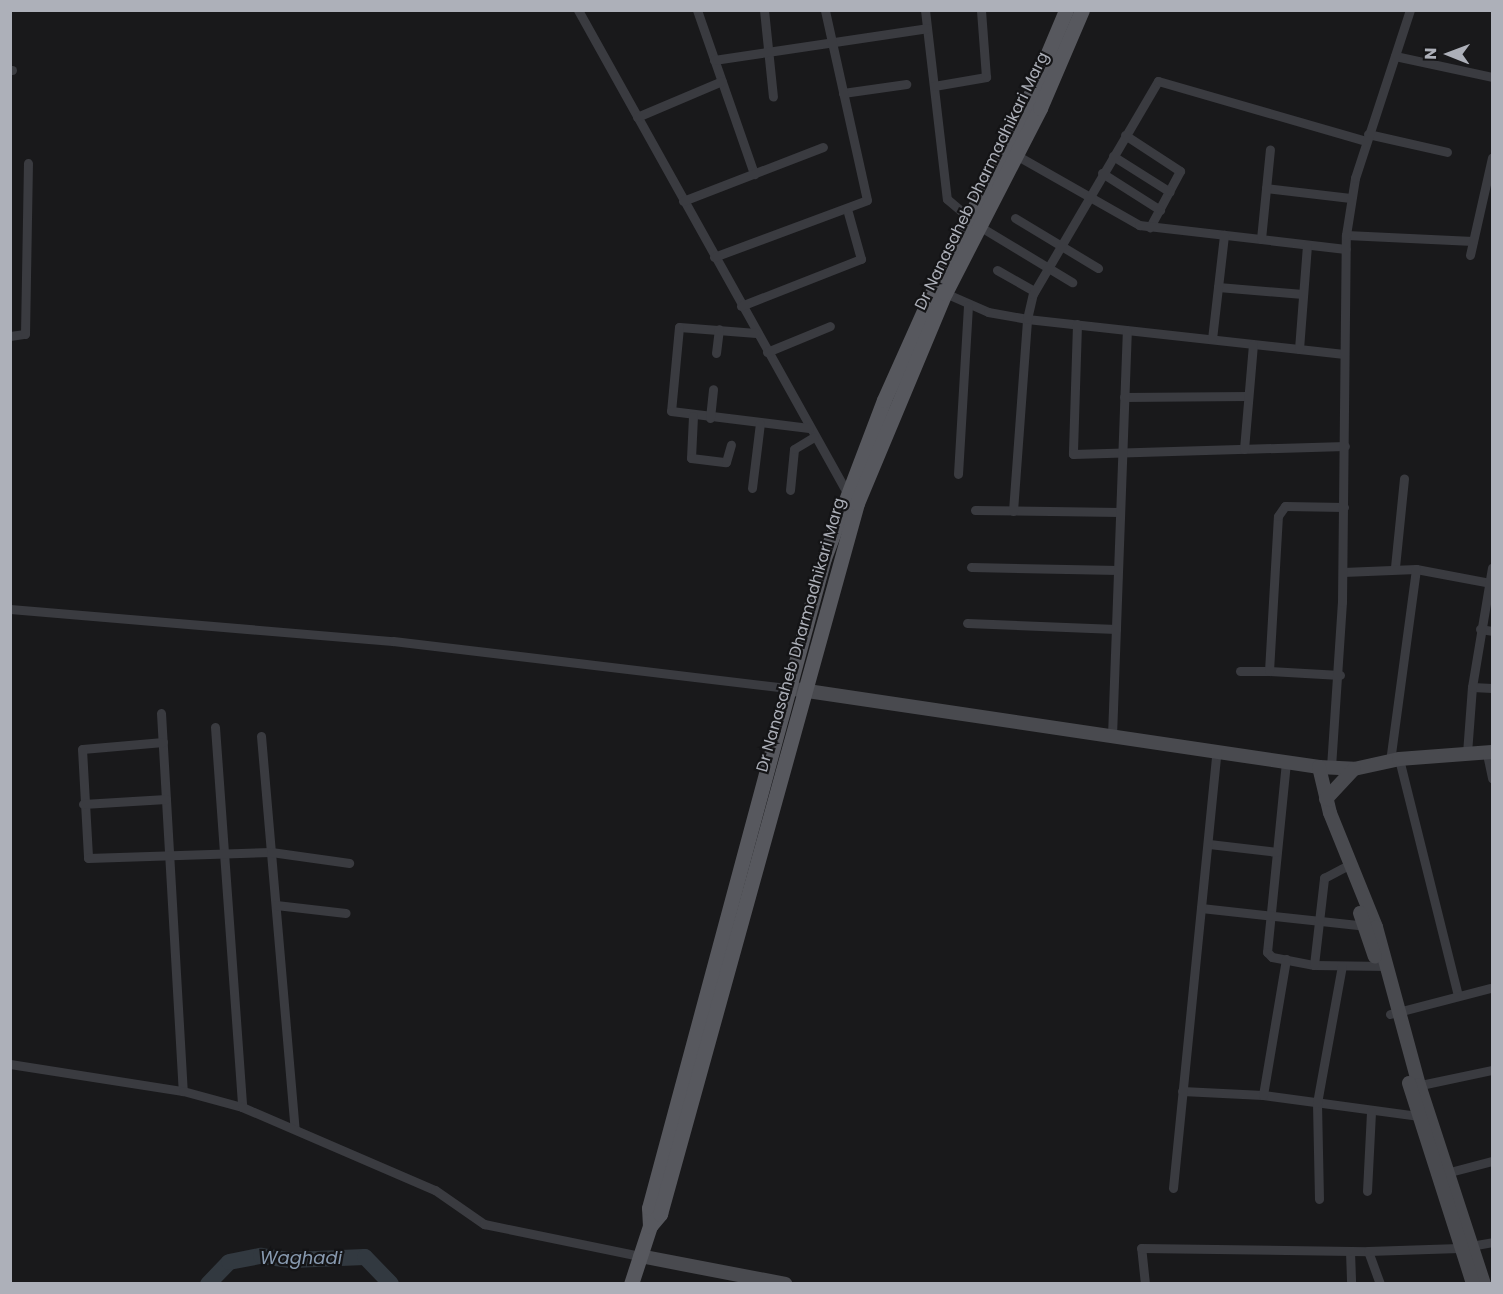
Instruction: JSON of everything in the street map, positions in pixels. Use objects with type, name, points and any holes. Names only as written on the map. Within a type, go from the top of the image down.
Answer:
[{"type":"main road","name":"Dr Nanasaheb Dharmadhikari Marg","points":[[631,1284],[650,1226],[649,1208],[852,499],[939,290],[973,223],[1066,10]]},
{"type":"main road","name":"Dr Nanasaheb Dharmadhikari Marg","points":[[973,223],[1016,155],[1082,10]]},
{"type":"street","points":[[578,10],[808,428],[852,499]]},
{"type":"street","points":[[697,10],[754,174]]},
{"type":"street","points":[[764,10],[773,97]]},
{"type":"street","points":[[714,257],[865,203],[868,196],[825,10]]},
{"type":"street","points":[[925,10],[945,192],[949,203],[973,223],[1072,282]]},
{"type":"street","points":[[934,86],[986,77],[981,10]]},
{"type":"street","points":[[1410,10],[1367,138],[1350,198],[1346,235],[1345,446],[1340,675],[1321,766],[1326,800],[1347,866],[1370,926],[1415,1086],[1446,1173],[1473,1284]]},
{"type":"street","points":[[714,60],[927,28]]},
{"type":"street","points":[[1395,56],[1492,77]]},
{"type":"street","points":[[1013,511],[1027,319],[1034,291],[1156,83],[1164,79],[1367,138],[1447,152]]},
{"type":"street","points":[[637,117],[722,81]]},
{"type":"street","points":[[843,93],[906,84]]},
{"type":"street","points":[[1125,135],[1180,171],[1150,227]]},
{"type":"street","points":[[683,201],[823,147]]},
{"type":"street","points":[[1261,239],[1270,149]]},
{"type":"street","points":[[1016,155],[1129,221],[1150,227],[1346,249]]},
{"type":"street","points":[[1113,156],[1170,192]]},
{"type":"street","points":[[1470,255],[1492,157]]},
{"type":"street","points":[[10,336],[26,334],[28,163]]},
{"type":"street","points":[[1102,173],[1160,210]]},
{"type":"street","points":[[1266,188],[1350,198]]},
{"type":"street","points":[[741,306],[861,260],[848,209]]},
{"type":"street","points":[[1015,218],[1098,268]]},
{"type":"street","points":[[1212,339],[1224,235]]},
{"type":"street","points":[[1346,235],[1473,241]]},
{"type":"street","points":[[1299,349],[1307,245]]},
{"type":"street","points":[[997,270],[1034,291]]},
{"type":"street","points":[[1218,286],[1303,294]]},
{"type":"street","points":[[939,290],[968,305],[1027,319],[1344,354]]},
{"type":"street","points":[[958,474],[968,305]]},
{"type":"street","points":[[1077,324],[1073,454],[1345,446]]},
{"type":"street","points":[[767,352],[830,326]]},
{"type":"street","points":[[756,333],[719,329],[678,329],[671,410],[693,416],[808,428]]},
{"type":"street","points":[[716,353],[719,329]]},
{"type":"street","points":[[1112,736],[1127,330]]},
{"type":"street","points":[[1244,449],[1253,344]]},
{"type":"street","points":[[710,418],[713,389]]},
{"type":"street","points":[[1124,397],[1248,396]]},
{"type":"street","points":[[693,416],[691,458],[726,462],[731,445]]},
{"type":"street","points":[[752,488],[760,423]]},
{"type":"street","points":[[790,490],[794,449],[814,437]]},
{"type":"street","points":[[1395,567],[1404,478]]},
{"type":"street","points":[[1269,671],[1278,516],[1284,506],[1344,507]]},
{"type":"street","points":[[975,510],[1120,512]]},
{"type":"street","points":[[971,567],[1118,570]]},
{"type":"street","points":[[1342,572],[1395,567],[1490,582]]},
{"type":"street","points":[[1467,753],[1472,687],[1492,568]]},
{"type":"street","points":[[1416,569],[1394,760],[1458,996]]},
{"type":"street","points":[[10,609],[393,641],[796,689],[1321,766],[1354,769],[1394,760],[1467,753],[1491,755],[1492,778]]},
{"type":"street","points":[[967,623],[1116,629]]},
{"type":"street","points":[[1480,629],[1492,631]]},
{"type":"street","points":[[1240,671],[1340,675]]},
{"type":"street","points":[[1472,687],[1492,688]]},
{"type":"street","points":[[161,713],[183,1091]]},
{"type":"street","points":[[215,727],[242,1107]]},
{"type":"street","points":[[261,736],[295,1129]]},
{"type":"street","points":[[163,742],[83,748],[86,855],[91,860],[271,852],[349,862]]},
{"type":"street","points":[[1173,1188],[1217,752]]},
{"type":"street","points":[[1286,762],[1267,952],[1314,965],[1382,966]]},
{"type":"street","points":[[1321,766],[1347,866]]},
{"type":"street","points":[[1326,800],[1354,769]]},
{"type":"street","points":[[83,804],[166,799]]},
{"type":"street","points":[[1209,844],[1277,852]]},
{"type":"street","points":[[1314,965],[1324,878],[1347,866]]},
{"type":"street","points":[[276,905],[346,913]]},
{"type":"street","points":[[1201,908],[1370,926]]},
{"type":"street","points":[[1263,1095],[1286,959]]},
{"type":"street","points":[[1319,1199],[1317,1103],[1342,966]]},
{"type":"street","points":[[1395,1013],[1490,988]]},
{"type":"street","points":[[10,1064],[183,1091],[242,1107],[435,1190],[484,1224],[785,1284]]},
{"type":"street","points":[[1415,1086],[1492,1070]]},
{"type":"street","points":[[1415,1086],[1418,1116],[1464,1248],[1484,1284]]},
{"type":"street","points":[[1182,1091],[1263,1095],[1418,1116]]},
{"type":"street","points":[[1367,1191],[1371,1111]]},
{"type":"street","points":[[1446,1173],[1492,1161]]},
{"type":"street","points":[[1145,1284],[1141,1248],[1368,1251],[1464,1248],[1492,1242]]},
{"type":"street","points":[[1350,1251],[1351,1284]]},
{"type":"street","points":[[1368,1251],[1380,1284]]},
{"type":"waterway","name":"Waghadi","points":[[208,1284],[229,1262],[261,1256],[291,1260],[365,1257],[391,1284]]}]
